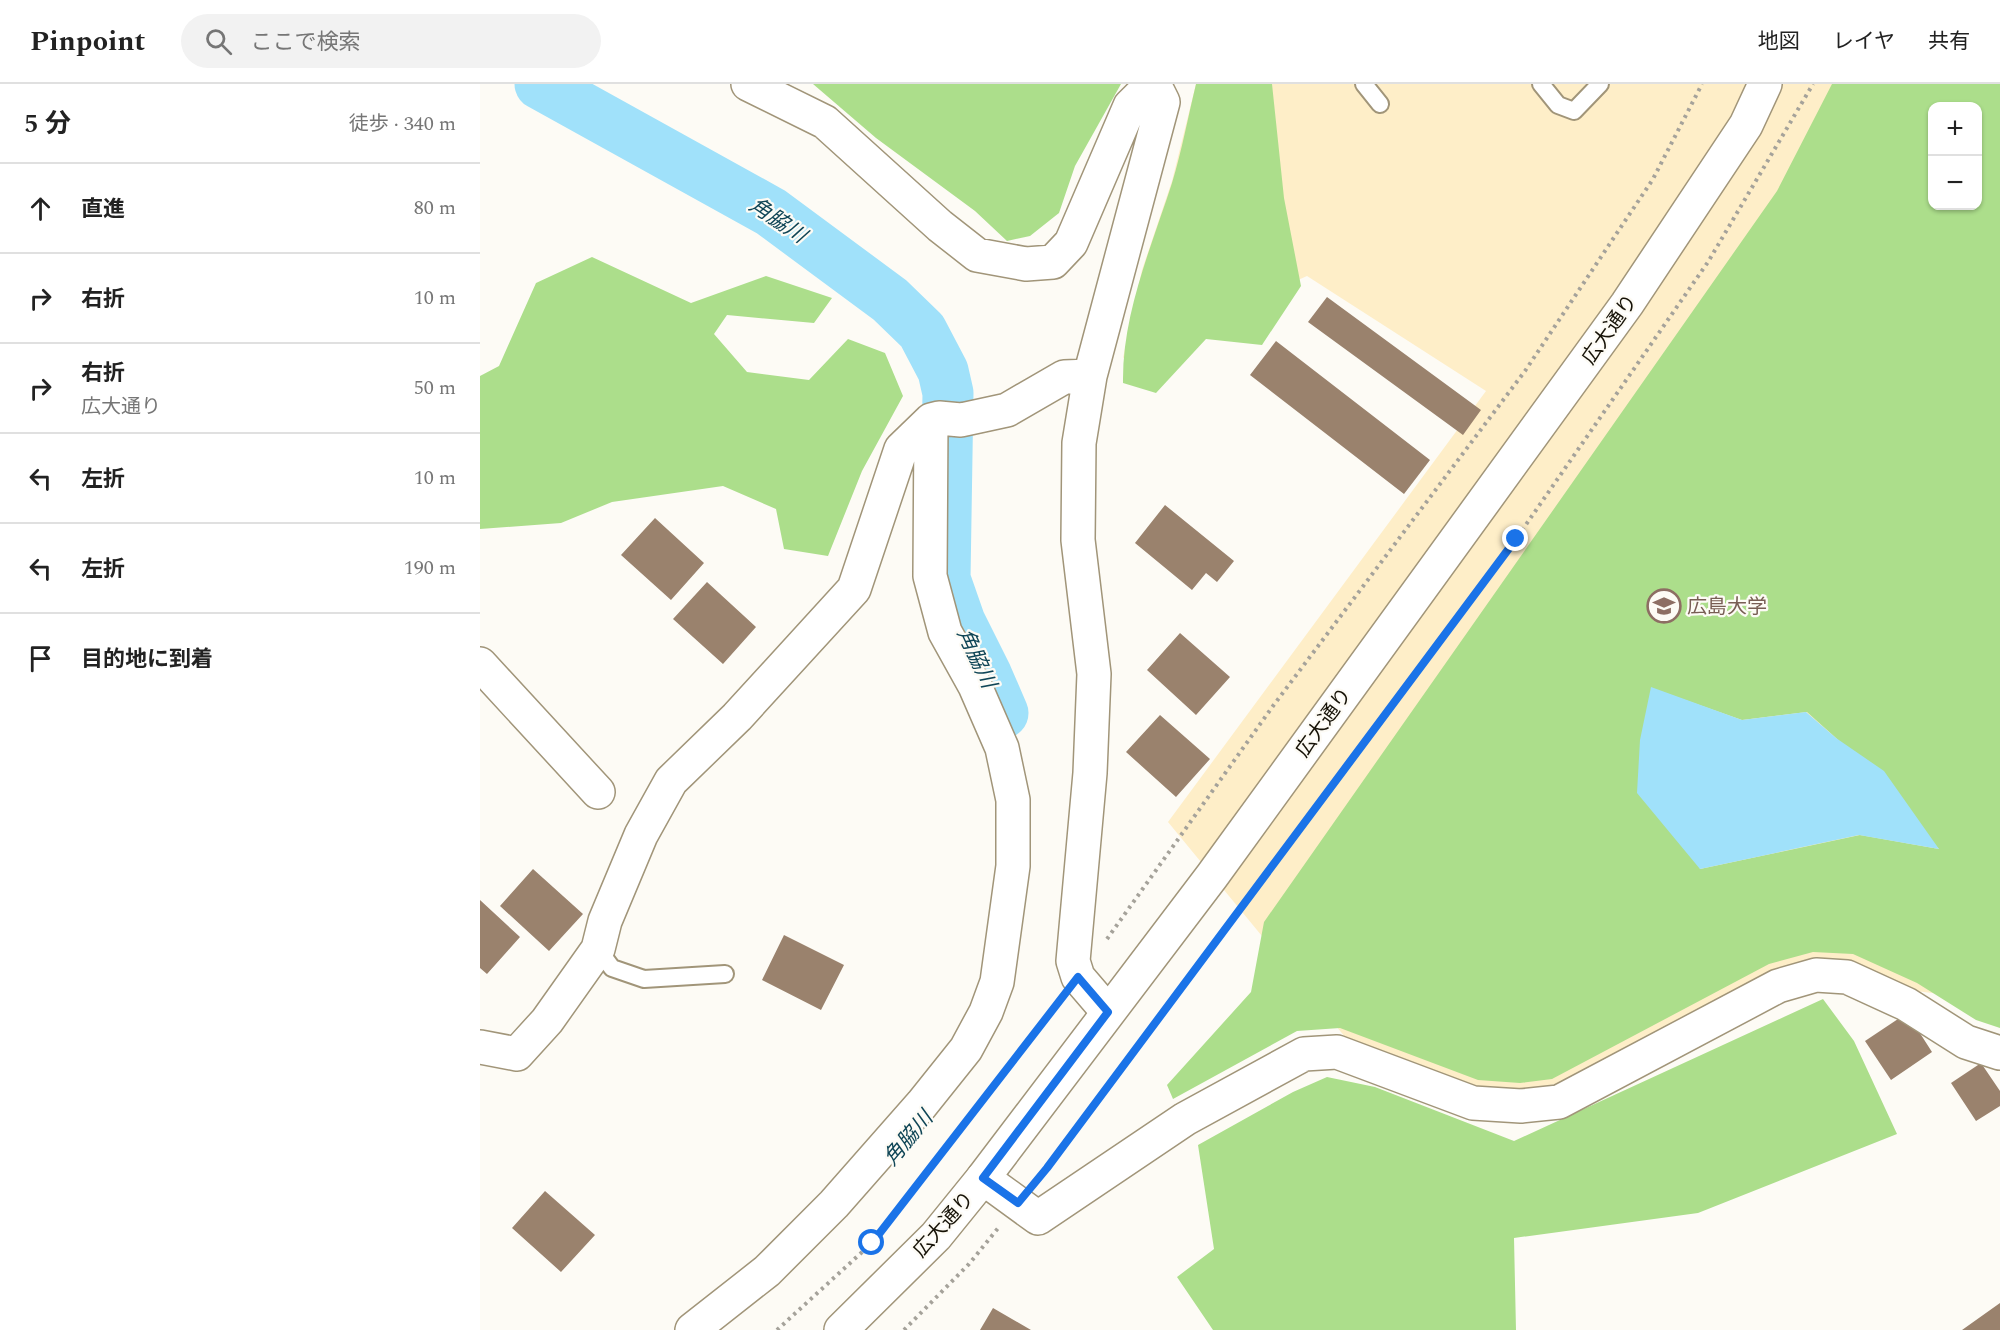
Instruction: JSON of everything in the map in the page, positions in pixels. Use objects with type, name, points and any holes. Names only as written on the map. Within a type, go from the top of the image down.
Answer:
[{"type":"street","points":[[748,84],[825,122],[939,226],[977,255],[1026,264],[1053,262],[1071,243],[1130,106],[1145,92],[1158,92],[1164,102],[1090,376],[1079,443],[1078,540],[1094,674],[1090,772],[1073,961],[1078,977],[1108,1012]]},
{"type":"street","name":"広大通り","points":[[841,1330],[936,1236],[983,1178],[1212,876],[1627,304],[1746,125],[1766,84]]},
{"type":"street","points":[[480,1047],[517,1054],[546,1021],[598,949],[605,921],[641,835],[671,781],[737,717],[854,589],[901,449],[943,419],[1007,410],[1064,376],[1090,376]]},
{"type":"street","points":[[692,1330],[767,1271],[834,1204],[893,1138],[966,1049],[986,1012],[997,982],[1012,866],[1013,800],[1002,748],[975,686],[945,632],[930,576],[943,419]]},
{"type":"street","points":[[480,664],[598,792]]},
{"type":"street","points":[[983,1178],[1038,1218],[1185,1119],[1304,1054],[1337,1052],[1473,1103],[1521,1106],[1559,1102],[1778,986],[1816,975],[1847,977],[1906,1004],[1966,1042],[2000,1053]]},
{"type":"lane","points":[[1365,84],[1380,104]]},
{"type":"lane","points":[[1541,84],[1558,105],[1575,111],[1600,84]]},
{"type":"lane","points":[[598,949],[612,968],[644,980],[725,974]]},
{"type":"path","points":[[777,1330],[872,1243],[1098,951],[1273,706],[1525,371],[1653,179],[1702,84]]},
{"type":"path","points":[[904,1330],[969,1264],[1054,1158],[1516,539],[1708,261],[1814,84]]},
{"type":"shaded area","name":"広島大学","points":[[1196,84],[2000,84],[1997,1001],[1867,985],[1736,1002],[1594,1076],[1502,1095],[1364,1060],[1168,822],[1486,391],[1307,276],[1123,358],[1142,270],[1172,181]]},
{"type":"green space","points":[[813,84],[1121,84],[1075,166],[1059,213],[1030,236],[1007,241],[975,211],[876,138]]},
{"type":"green space","points":[[1196,84],[1272,84],[1284,198],[1301,286],[1262,345],[1206,339],[1156,393],[1123,383],[1127,332],[1139,282],[1176,171]]},
{"type":"green space","points":[[1832,84],[2000,84],[2000,1028],[1976,1020],[1917,983],[1853,954],[1813,952],[1769,964],[1552,1079],[1520,1083],[1478,1080],[1340,1028],[1297,1031],[1173,1099],[1167,1085],[1251,992],[1264,922],[1777,191]],"holes":[[[1651,688],[1742,720],[1807,712],[1836,738],[1939,849],[1860,835],[1700,869]]]},
{"type":"green space","points":[[592,257],[691,303],[766,276],[832,298],[814,323],[727,315],[714,334],[747,372],[809,380],[848,339],[885,353],[903,396],[862,471],[828,556],[784,549],[776,509],[723,486],[612,502],[561,523],[480,529],[480,376],[499,366],[536,283]]},
{"type":"green space","points":[[1823,999],[1854,1041],[1897,1134],[1698,1213],[1514,1238],[1516,1330],[1213,1330],[1177,1277],[1214,1249],[1198,1145],[1293,1092],[1327,1077],[1375,1087],[1514,1141]]},
{"type":"water","points":[[1651,687],[1742,720],[1806,712],[1836,738],[1884,771],[1939,849],[1859,835],[1700,869],[1637,793],[1640,740]]},
{"type":"building","points":[[1327,297],[1481,410],[1463,435],[1308,322]]},
{"type":"building","points":[[1276,341],[1430,460],[1404,494],[1250,375]]},
{"type":"building","points":[[1165,505],[1234,561],[1217,582],[1206,573],[1192,590],[1135,543]]},
{"type":"building","points":[[655,518],[704,563],[671,600],[621,555]]},
{"type":"building","points":[[707,582],[756,627],[723,664],[673,619]]},
{"type":"building","points":[[1180,633],[1230,677],[1196,715],[1147,670]]},
{"type":"building","points":[[1160,715],[1210,759],[1176,797],[1126,752]]},
{"type":"building","points":[[533,869],[583,914],[549,951],[500,906]]},
{"type":"building","points":[[480,900],[520,937],[487,974],[480,968]]},
{"type":"building","points":[[784,935],[844,965],[821,1010],[762,980]]},
{"type":"building","points":[[1907,1013],[1932,1052],[1891,1080],[1865,1041]]},
{"type":"building","points":[[1981,1063],[2000,1091],[2000,1106],[1976,1121],[1951,1083]]},
{"type":"building","points":[[545,1191],[595,1235],[561,1272],[512,1228]]},
{"type":"building","points":[[2000,1303],[2000,1330],[1962,1330]]},
{"type":"building","points":[[993,1308],[1031,1330],[980,1330]]},
{"type":"waterway","name":"角脇川","points":[[540,84],[771,212],[890,300],[922,331],[943,371],[948,393],[945,579],[960,622],[1003,713]]},
{"type":"place","name":"広島大学","points":[[1664,606]]},
{"type":"route","points":[[872,1243],[1078,977],[1108,1012],[983,1178],[1018,1203],[1047,1168],[1516,539]]}]
